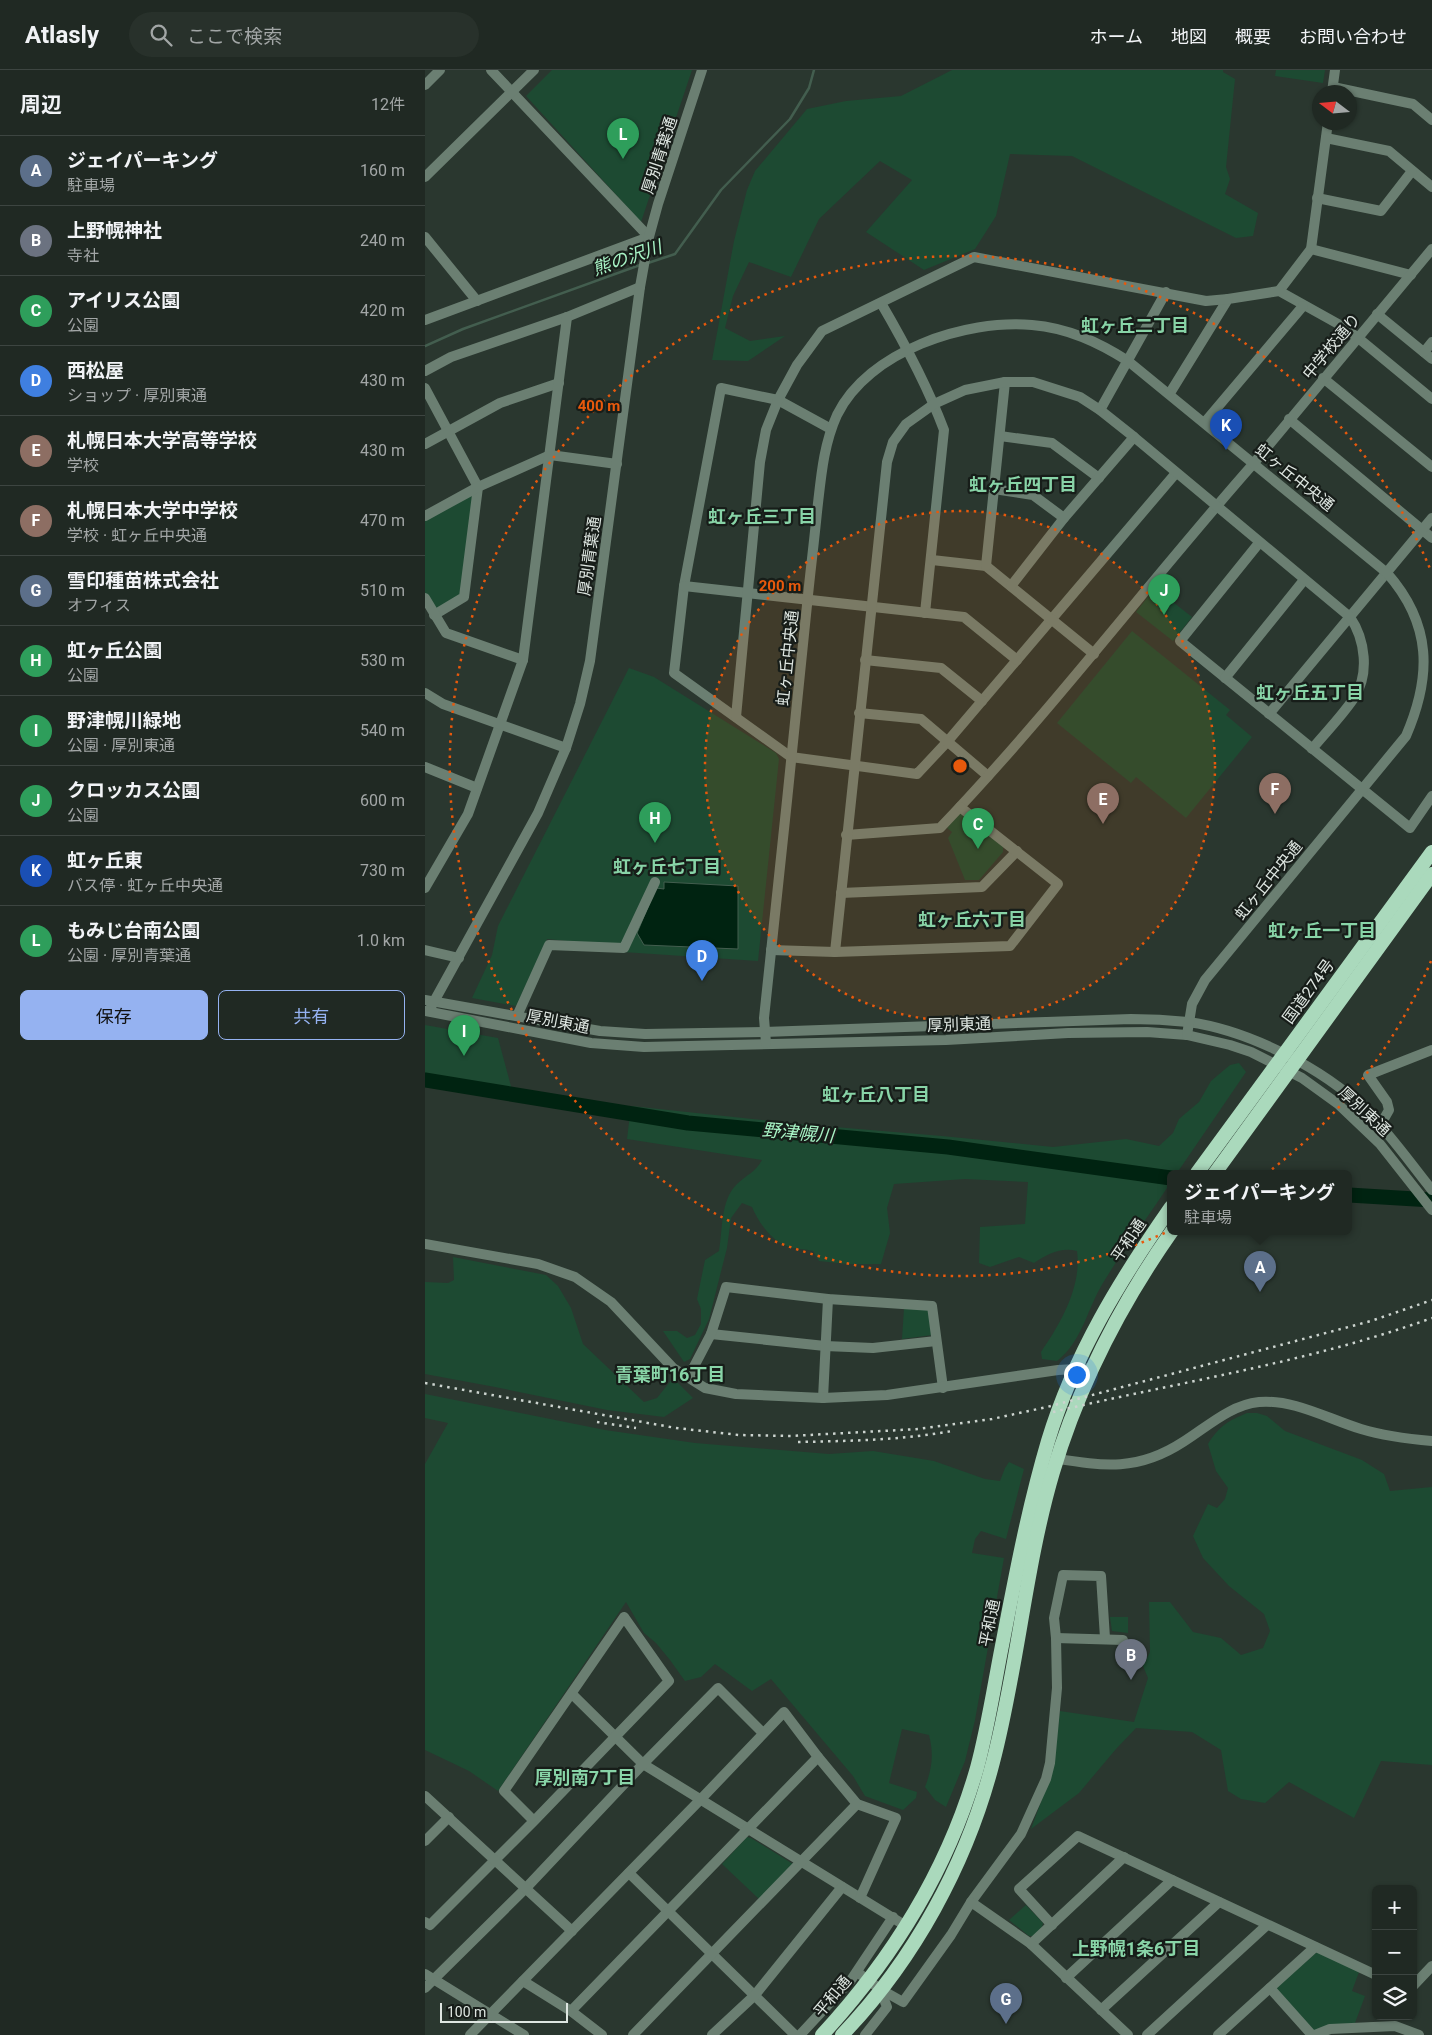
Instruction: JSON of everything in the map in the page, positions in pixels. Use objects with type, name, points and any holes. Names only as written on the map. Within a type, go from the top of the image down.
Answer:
[{"type":"highway","name":"国道274号","points":[[1280,1059],[1432,852]]},
{"type":"highway","name":"国道274号","points":[[1293,1066],[1432,874]]},
{"type":"highway","points":[[1199,1170],[1280,1059]]},
{"type":"highway","points":[[1217,1170],[1293,1066]]},
{"type":"highway","name":"平和通","points":[[842,2035],[880,1989],[913,1944],[939,1900],[965,1844],[984,1793],[1002,1724],[1060,1406],[1075,1369],[1117,1287],[1167,1213]]},
{"type":"highway","name":"平和通","points":[[822,2035],[869,1980],[907,1926],[939,1867],[962,1814],[977,1768],[988,1722],[1021,1547],[1050,1458],[1091,1368],[1124,1305],[1169,1235]]},
{"type":"street","points":[[425,85],[440,70]]},
{"type":"street","points":[[425,320],[648,242],[491,70]]},
{"type":"street","points":[[425,177],[534,70]]},
{"type":"street","name":"厚別青葉通","points":[[426,1014],[429,1001],[459,958],[538,813],[566,748],[580,704],[590,661],[640,287],[648,242],[702,70]]},
{"type":"street","points":[[1334,85],[1335,70]]},
{"type":"street","points":[[1357,94],[1413,104],[1432,120]]},
{"type":"street","points":[[1279,291],[1311,249],[1327,130]]},
{"type":"street","points":[[1326,138],[1389,151],[1432,187]]},
{"type":"street","points":[[1317,198],[1381,211],[1412,171]]},
{"type":"street","points":[[425,237],[477,301]]},
{"type":"street","points":[[1311,249],[1411,275]]},
{"type":"street","name":"中学校通り","points":[[846,835],[940,828],[1094,654],[1432,249]]},
{"type":"street","points":[[736,717],[760,462],[766,430],[778,400],[797,365],[822,331],[974,257],[1206,301],[1279,291],[1340,325],[1357,337],[1432,399]]},
{"type":"street","points":[[425,371],[451,357],[567,317],[640,287]]},
{"type":"street","points":[[1100,410],[1166,292]]},
{"type":"street","points":[[1170,393],[1228,299]]},
{"type":"street","points":[[881,303],[909,350],[944,430],[925,613]]},
{"type":"street","points":[[1205,422],[1303,306]]},
{"type":"street","points":[[1377,314],[1432,359]]},
{"type":"street","points":[[425,888],[468,814],[523,660],[567,317]]},
{"type":"street","name":"虹ヶ丘中央通","points":[[765,1043],[764,1018],[823,455],[831,430],[839,412],[858,386],[883,365],[909,350],[951,333],[997,325],[1032,325],[1058,329],[1086,337],[1128,361],[1170,393],[1387,573],[1414,606],[1421,626],[1427,650],[1428,670],[1418,714],[1406,736],[1205,980],[1192,1004],[1187,1035]]},
{"type":"street","points":[[1423,352],[1432,342]]},
{"type":"street","points":[[1323,378],[1432,467]]},
{"type":"street","points":[[986,566],[1005,382]]},
{"type":"street","points":[[835,952],[887,462],[893,442],[906,424],[934,404],[965,390],[1005,382],[1033,382],[1080,397],[1134,437],[1350,618],[1358,629],[1362,644],[1364,662],[1360,680],[1355,696],[1312,749]]},
{"type":"street","points":[[425,444],[500,402],[559,383]]},
{"type":"street","points":[[425,388],[478,487],[465,598],[434,615]]},
{"type":"street","points":[[831,430],[778,400],[721,388],[684,586],[674,673],[791,757],[917,774],[947,742],[1176,473]]},
{"type":"street","points":[[1289,419],[1432,538]]},
{"type":"street","points":[[1000,436],[1052,443],[1099,478]]},
{"type":"street","points":[[1011,586],[1065,518],[1134,437]]},
{"type":"street","points":[[425,516],[478,487],[550,455],[617,464]]},
{"type":"street","points":[[993,489],[1033,495],[1065,518]]},
{"type":"street","points":[[1269,714],[1432,518]]},
{"type":"street","points":[[1259,543],[1179,641],[1410,828],[1432,796]]},
{"type":"street","points":[[932,560],[986,566],[1094,654]]},
{"type":"street","points":[[1225,678],[1304,580]]},
{"type":"street","points":[[684,586],[964,617],[1017,660]]},
{"type":"street","points":[[425,598],[446,633],[523,660]]},
{"type":"street","points":[[865,660],[941,668],[982,701]]},
{"type":"street","points":[[425,693],[443,704],[566,748]]},
{"type":"street","points":[[859,713],[921,720],[988,776]]},
{"type":"street","points":[[425,767],[477,788]]},
{"type":"street","points":[[771,950],[835,952],[1011,946],[1059,884],[960,807]]},
{"type":"street","points":[[841,893],[982,888],[1017,851]]},
{"type":"street","points":[[517,1016],[549,945],[624,948],[655,882]]},
{"type":"street","points":[[425,950],[459,958]]},
{"type":"street","name":"厚別東通","points":[[429,1001],[600,1031],[645,1034],[764,1032],[1131,1019],[1188,1022],[1228,1032],[1293,1066],[1307,1082],[1351,1115],[1380,1144],[1432,1210]]},
{"type":"street","name":"厚別東通","points":[[426,1014],[591,1043],[644,1046],[946,1040],[1068,1033],[1147,1032],[1187,1035],[1280,1059]]},
{"type":"street","points":[[1068,1021],[1068,1033]]},
{"type":"street","points":[[1378,1122],[1385,1117],[1389,1110],[1387,1102],[1368,1075],[1432,1050]]},
{"type":"street","name":"厚別東通","points":[[1293,1066],[1311,1068],[1343,1091],[1378,1122],[1432,1190]]},
{"type":"street","points":[[425,1244],[538,1264],[575,1277],[611,1302],[673,1368],[705,1388],[736,1394],[823,1398],[887,1395],[1052,1371],[1091,1368]]},
{"type":"street","points":[[688,1378],[711,1334],[726,1287],[828,1298],[932,1306],[943,1388]]},
{"type":"street","points":[[823,1398],[828,1298]]},
{"type":"street","points":[[711,1334],[825,1346],[873,1348],[936,1341]]},
{"type":"street","points":[[1050,1458],[1085,1464],[1109,1465],[1145,1460],[1182,1443],[1230,1412],[1245,1405],[1260,1402],[1277,1402],[1292,1406],[1355,1428],[1386,1436],[1432,1440]]},
{"type":"street","points":[[857,1972],[880,1989],[903,2002],[951,1935],[971,1902],[1021,1834],[1046,1779],[1050,1763],[1057,1688],[1054,1618],[1063,1575],[1101,1576],[1105,1638]]},
{"type":"street","points":[[425,1922],[430,1925],[534,1821],[669,1681],[624,1617],[504,1791],[534,1821]]},
{"type":"street","points":[[1056,1638],[1123,1640]]},
{"type":"street","points":[[425,1988],[429,1977],[526,1888],[718,1688],[763,1733]]},
{"type":"street","points":[[572,1694],[643,1764],[907,1926]]},
{"type":"street","points":[[470,2035],[701,1800],[783,1712],[818,1758],[857,1804],[896,1818],[860,1898]]},
{"type":"street","points":[[571,2011],[818,1758]]},
{"type":"street","points":[[425,1796],[572,1931]]},
{"type":"street","points":[[633,2035],[857,1804]]},
{"type":"street","points":[[425,1841],[449,1817]]},
{"type":"street","points":[[1052,1925],[1019,1889],[1078,1836],[1372,1973]]},
{"type":"street","points":[[1031,1944],[1124,1857]]},
{"type":"street","points":[[629,1873],[795,2035]]},
{"type":"street","points":[[1066,1978],[1172,1880]]},
{"type":"street","points":[[712,2035],[755,1995],[842,1887]]},
{"type":"street","points":[[971,1902],[1031,1944],[1128,2035]]},
{"type":"street","points":[[1101,2010],[1219,1902]]},
{"type":"street","points":[[800,2035],[857,1972],[893,1918]]},
{"type":"street","points":[[1147,2035],[1267,1924]]},
{"type":"street","points":[[1218,2035],[1315,1947]]},
{"type":"street","points":[[1417,1982],[1432,1966]]},
{"type":"street","points":[[429,1977],[524,2035]]},
{"type":"street","points":[[523,1981],[571,2011],[603,2035]]},
{"type":"street","points":[[1270,1988],[1314,2035],[1330,2029],[1395,2026],[1419,2035]]},
{"type":"street","points":[[865,2035],[887,2007],[880,1989]]},
{"type":"shaded area","points":[[552,70],[692,70],[641,222],[526,96]]},
{"type":"shaded area","points":[[952,70],[1223,70],[1223,72],[1235,79],[1226,167],[1230,179],[1225,194],[1258,213],[1253,236],[1236,238],[1072,156],[1010,154],[996,216],[975,249],[924,270],[866,232],[912,180],[880,161],[819,219],[791,277],[749,262],[733,296],[725,328],[750,341],[785,336],[748,361],[712,360],[734,241],[747,190],[755,171],[807,109],[846,101],[901,96]]},
{"type":"shaded area","points":[[1276,70],[1325,70],[1323,83],[1275,76]]},
{"type":"shaded area","points":[[478,487],[464,597],[434,615],[425,598],[425,516]]},
{"type":"shaded area","points":[[1155,588],[1192,617],[1173,641],[1136,612]]},
{"type":"shaded area","points":[[1132,631],[1230,710],[1226,715],[1252,737],[1186,818],[1136,777],[1131,783],[1057,723]]},
{"type":"shaded area","points":[[629,668],[654,677],[776,753],[779,759],[758,961],[608,951],[608,945],[547,939],[516,1006],[472,998],[492,955],[498,926]]},
{"type":"shaded area","points":[[960,813],[1003,846],[1003,852],[979,880],[965,880],[948,838],[952,832],[947,828]]},
{"type":"shaded area","points":[[664,882],[738,886],[738,949],[644,945],[637,933],[656,888],[664,889]]},
{"type":"shaded area","points":[[425,1025],[498,1038],[512,1090],[425,1074]]},
{"type":"shaded area","points":[[1239,1063],[1246,1072],[1179,1170],[1167,1170],[1167,1188],[1103,1283],[1078,1335],[1057,1361],[1042,1359],[1041,1352],[1062,1317],[1073,1291],[1078,1265],[1077,1251],[1065,1250],[1055,1252],[1034,1263],[1019,1257],[990,1267],[979,1263],[980,1227],[1025,1224],[1028,1182],[965,1179],[894,1184],[887,1208],[890,1233],[881,1264],[847,1264],[819,1261],[813,1251],[789,1247],[771,1236],[758,1219],[752,1207],[742,1203],[731,1218],[727,1248],[709,1319],[690,1359],[684,1362],[663,1331],[677,1331],[687,1338],[695,1335],[701,1324],[701,1309],[697,1299],[705,1260],[719,1251],[723,1216],[728,1199],[737,1184],[754,1170],[762,1160],[627,1139],[631,1106],[799,1124],[1053,1147],[1126,1139],[1159,1146],[1173,1133],[1179,1119],[1199,1102],[1211,1081],[1230,1065]]},
{"type":"shaded area","points":[[453,1257],[546,1275],[558,1286],[571,1308],[583,1344],[644,1402],[657,1398],[673,1378],[693,1398],[664,1417],[607,1410],[425,1374],[425,1282],[448,1283],[454,1280]]},
{"type":"shaded area","points":[[904,1308],[928,1310],[932,1335],[902,1339]]},
{"type":"shaded area","points":[[425,1394],[605,1430],[695,1443],[829,1454],[873,1451],[934,1461],[985,1479],[1000,1481],[1009,1462],[1024,1469],[1006,1539],[981,1531],[975,1539],[972,1553],[1004,1558],[975,1720],[965,1761],[946,1807],[935,1800],[925,1787],[931,1761],[929,1735],[902,1729],[889,1783],[917,1792],[916,1798],[903,1810],[865,1796],[853,1776],[771,1679],[752,1691],[715,1664],[701,1677],[685,1681],[656,1643],[644,1633],[626,1602],[498,1791],[469,1771],[425,1750],[425,1464],[448,1423],[425,1418]]},
{"type":"shaded area","points":[[1247,1413],[1267,1416],[1285,1431],[1362,1460],[1384,1474],[1390,1491],[1432,1487],[1432,1765],[1381,1761],[1354,1818],[1289,1782],[1265,1803],[1241,1799],[1228,1791],[1221,1750],[1192,1732],[1136,1728],[1079,1793],[1031,1829],[1053,1769],[1060,1711],[1134,1722],[1148,1678],[1143,1666],[1150,1652],[1149,1602],[1170,1602],[1193,1632],[1221,1638],[1241,1655],[1263,1648],[1270,1631],[1264,1614],[1229,1586],[1203,1558],[1193,1536],[1208,1504],[1217,1508],[1225,1499],[1228,1488],[1216,1471],[1208,1444],[1225,1425]]},
{"type":"shaded area","points":[[1110,1617],[1128,1617],[1128,1633],[1112,1631]]},
{"type":"shaded area","points":[[747,1837],[793,1864],[759,1899],[722,1864]]},
{"type":"shaded area","points":[[1026,1905],[1043,1923],[1034,1936],[1029,1936],[1009,1920]]},
{"type":"shaded area","points":[[1317,1952],[1359,1972],[1352,1991],[1365,1996],[1355,2023],[1315,2032],[1276,1988]]},
{"type":"waterway","name":"熊の沢川","points":[[648,263],[675,254],[721,190],[790,119],[809,88],[814,70]]},
{"type":"waterway","name":"熊の沢川","points":[[425,346],[463,329],[640,265]]},
{"type":"waterway","name":"野津幌川","points":[[425,1080],[688,1123],[948,1147],[1167,1177]]},
{"type":"waterway","name":"野津幌川","points":[[1352,1195],[1432,1200]]},
{"type":"railway","points":[[425,1383],[676,1428],[739,1435],[791,1436],[918,1429],[992,1419],[1047,1407],[1371,1321],[1432,1300]]},
{"type":"railway","points":[[1053,1412],[1292,1359],[1339,1347],[1432,1318]]},
{"type":"railway","points":[[597,1422],[636,1428]]},
{"type":"railway","points":[[798,1442],[895,1438],[952,1431]]},
{"type":"place","name":"もみじ台南公園","points":[[623,159]]},
{"type":"place","name":"虹ヶ丘東","points":[[1226,450]]},
{"type":"place","name":"クロッカス公園","points":[[1164,615]]},
{"type":"place","name":"札幌日本大学中学校","points":[[1275,814]]},
{"type":"place","name":"札幌日本大学高等学校","points":[[1103,824]]},
{"type":"place","name":"虹ヶ丘公園","points":[[655,843]]},
{"type":"place","name":"アイリス公園","points":[[978,849]]},
{"type":"place","name":"西松屋","points":[[702,981]]},
{"type":"place","name":"野津幌川緑地","points":[[464,1056]]},
{"type":"place","name":"ジェイパーキング","points":[[1260,1292]]},
{"type":"place","name":"上野幌神社","points":[[1131,1680]]},
{"type":"place","name":"雪印種苗株式会社","points":[[1006,2024]]},
{"type":"district","name":"虹ヶ丘二丁目","points":[[1135,326]]},
{"type":"district","name":"虹ヶ丘四丁目","points":[[1023,485]]},
{"type":"district","name":"虹ヶ丘三丁目","points":[[762,517]]},
{"type":"district","name":"虹ヶ丘五丁目","points":[[1310,693]]},
{"type":"district","name":"虹ヶ丘七丁目","points":[[667,867]]},
{"type":"district","name":"虹ヶ丘六丁目","points":[[972,920]]},
{"type":"district","name":"虹ヶ丘一丁目","points":[[1322,931]]},
{"type":"district","name":"虹ヶ丘八丁目","points":[[876,1095]]},
{"type":"district","name":"青葉町16丁目","points":[[670,1375]]},
{"type":"district","name":"厚別南7丁目","points":[[585,1778]]},
{"type":"district","name":"上野幌1条6丁目","points":[[1136,1949]]}]
